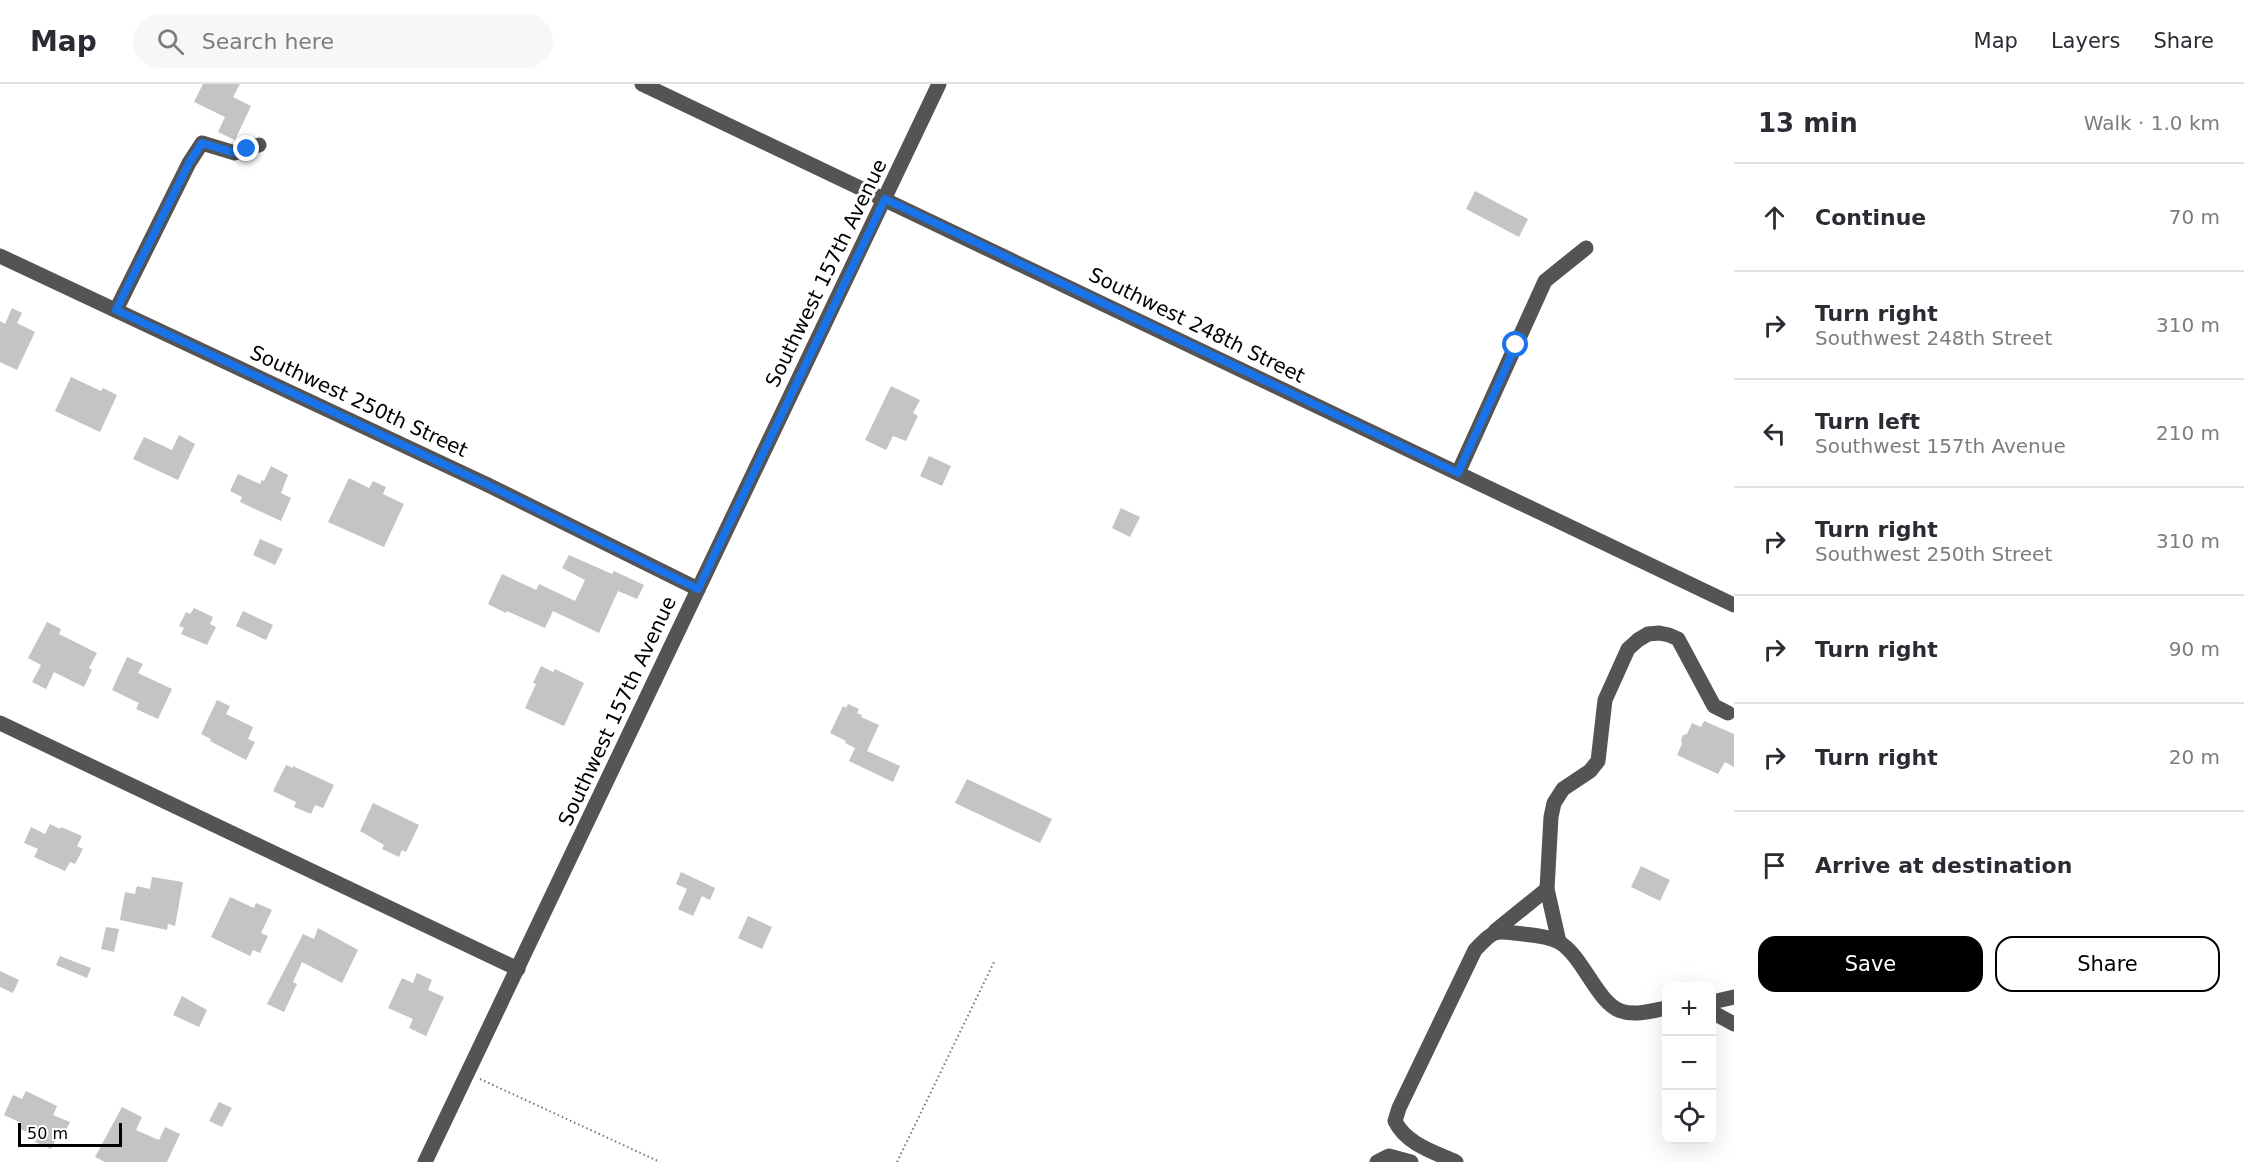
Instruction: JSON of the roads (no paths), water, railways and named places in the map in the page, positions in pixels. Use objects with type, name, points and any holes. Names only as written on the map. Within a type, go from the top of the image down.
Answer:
[{"type":"street","name":"Southwest 248th Street","points":[[642,84],[1734,605]]},
{"type":"street","name":"Southwest 157th Avenue","points":[[425,1162],[939,84]]},
{"type":"street","points":[[116,310],[189,163],[202,143],[235,153],[259,145]]},
{"type":"street","points":[[1458,473],[1545,281],[1586,248]]},
{"type":"street","name":"Southwest 250th Street","points":[[0,256],[488,485],[698,589]]},
{"type":"street","points":[[1662,1009],[1641,1013],[1620,1011],[1605,999],[1590,975],[1559,942],[1546,889],[1554,803],[1563,789],[1590,771],[1598,761],[1605,700],[1628,649],[1647,634],[1659,633],[1678,639],[1714,706],[1728,712]]},
{"type":"street","points":[[0,723],[518,969]]},
{"type":"street","points":[[1452,1161],[1413,1142],[1399,1128],[1395,1121],[1399,1108],[1475,950],[1546,889]]},
{"type":"street","points":[[1495,931],[1559,942]]},
{"type":"street","points":[[1716,1001],[1734,997]]},
{"type":"street","points":[[1716,1014],[1734,1024]]},
{"type":"street","points":[[1377,1162],[1389,1156],[1412,1162]]}]
